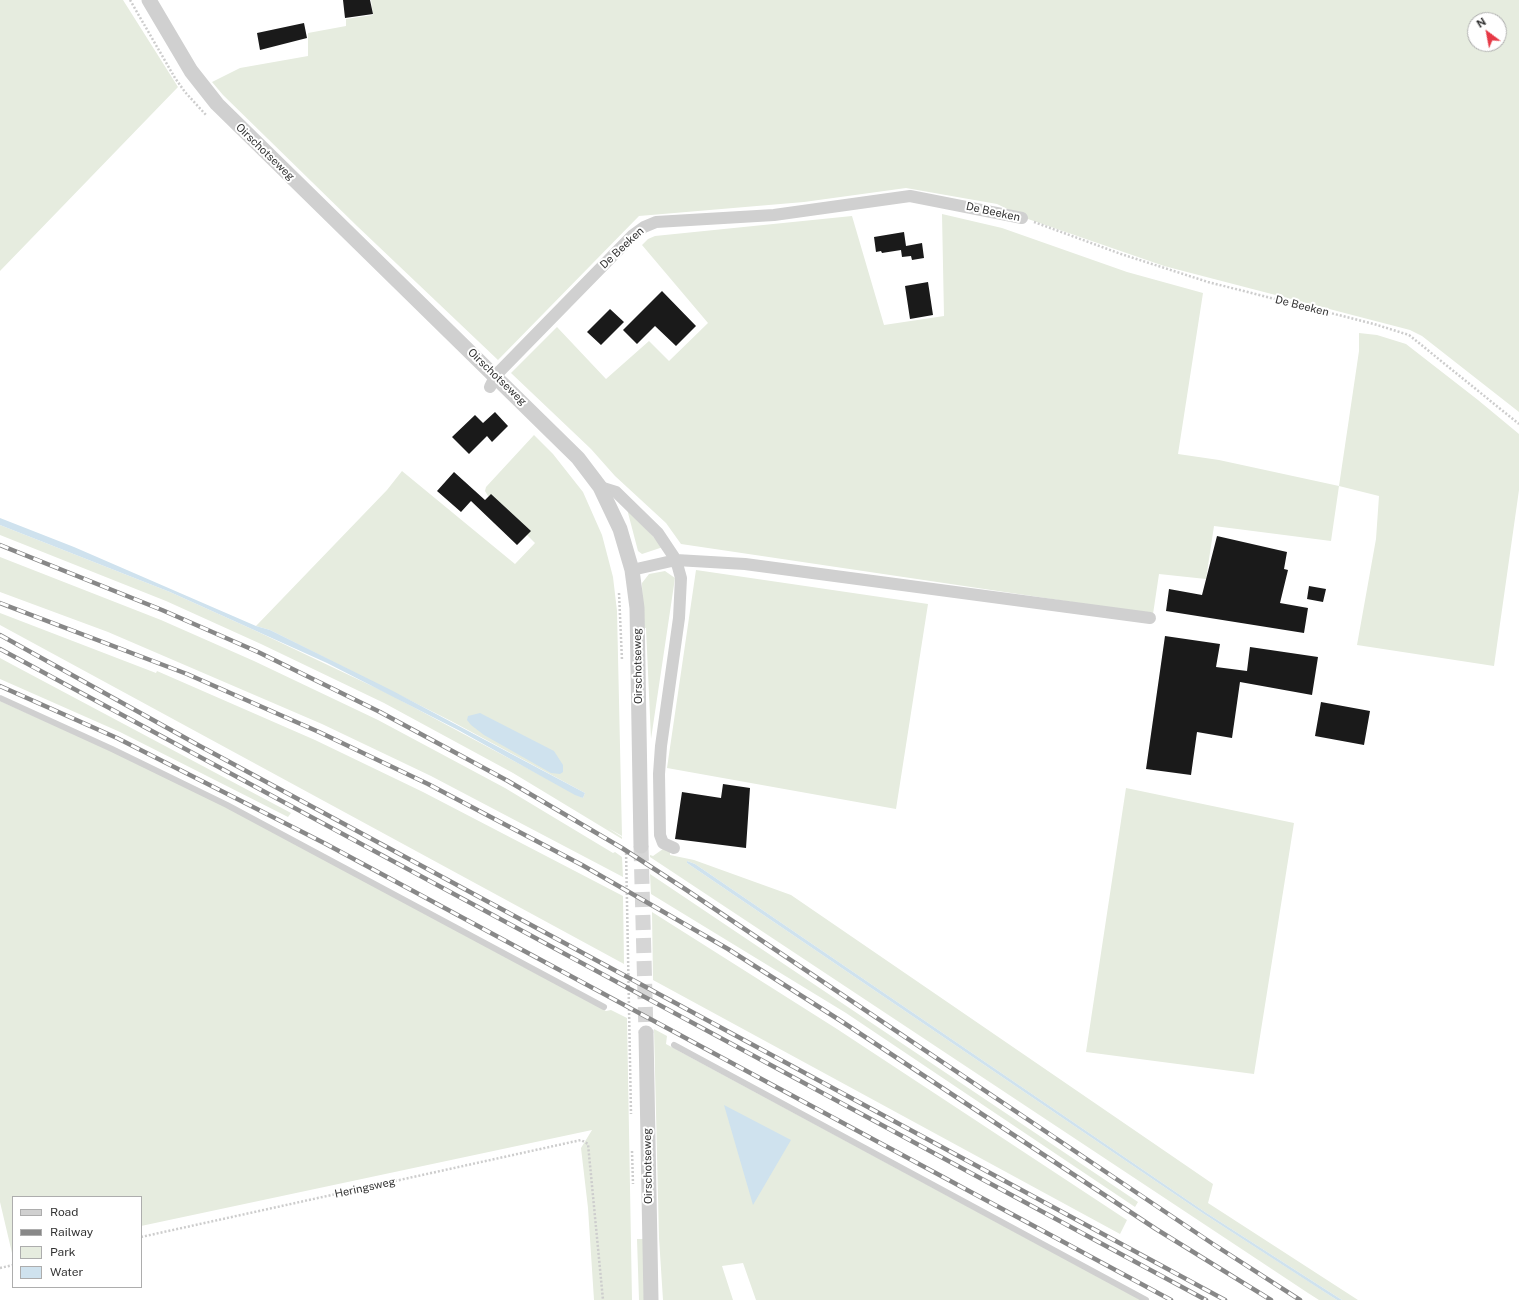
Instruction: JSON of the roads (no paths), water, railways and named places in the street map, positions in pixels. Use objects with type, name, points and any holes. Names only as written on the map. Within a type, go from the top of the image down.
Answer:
[{"type":"street","name":"Oirschotseweg","points":[[149,0],[190,72],[217,104],[493,381],[578,458],[600,487],[620,529],[632,570],[637,608],[642,846]]},
{"type":"street","name":"De Beeken","points":[[493,381],[633,235],[644,226],[656,222],[774,215],[910,196],[1022,218]]},
{"type":"street","points":[[600,487],[616,492],[658,533],[676,560],[681,578],[681,599],[661,746],[658,793],[661,839],[667,846],[674,848]]},
{"type":"street","points":[[632,570],[676,560],[745,564],[1150,618]]},
{"type":"street","name":"Oirschotseweg","points":[[646,1033],[651,1300]]},
{"type":"lane","points":[[0,698],[112,749],[227,805],[604,1006]]},
{"type":"lane","points":[[674,1045],[1146,1300]]},
{"type":"water","points":[[0,518],[74,547],[256,626],[270,630],[391,690],[585,793],[583,798],[460,731],[327,663],[170,592],[0,525]]},
{"type":"water","points":[[480,713],[554,751],[563,765],[563,772],[560,774],[551,773],[484,735],[467,720],[468,716]]},
{"type":"water","points":[[687,861],[695,864],[1205,1212],[1342,1300],[1337,1300],[1204,1214],[687,863]]},
{"type":"water","points":[[724,1105],[791,1140],[753,1205]]},
{"type":"tunnel","points":[[641,846],[646,1033]]},
{"type":"railway","points":[[0,545],[162,610],[258,652],[380,712],[508,781],[622,848],[685,889],[1213,1244],[1300,1300]]},
{"type":"railway","points":[[0,603],[187,674],[319,732],[428,784],[582,865],[728,949],[841,1021],[1156,1229],[1271,1300]]},
{"type":"railway","points":[[0,635],[198,745],[1225,1300]]},
{"type":"railway","points":[[0,649],[1206,1300]]},
{"type":"railway","points":[[0,686],[117,738],[326,844],[1171,1300]]}]
